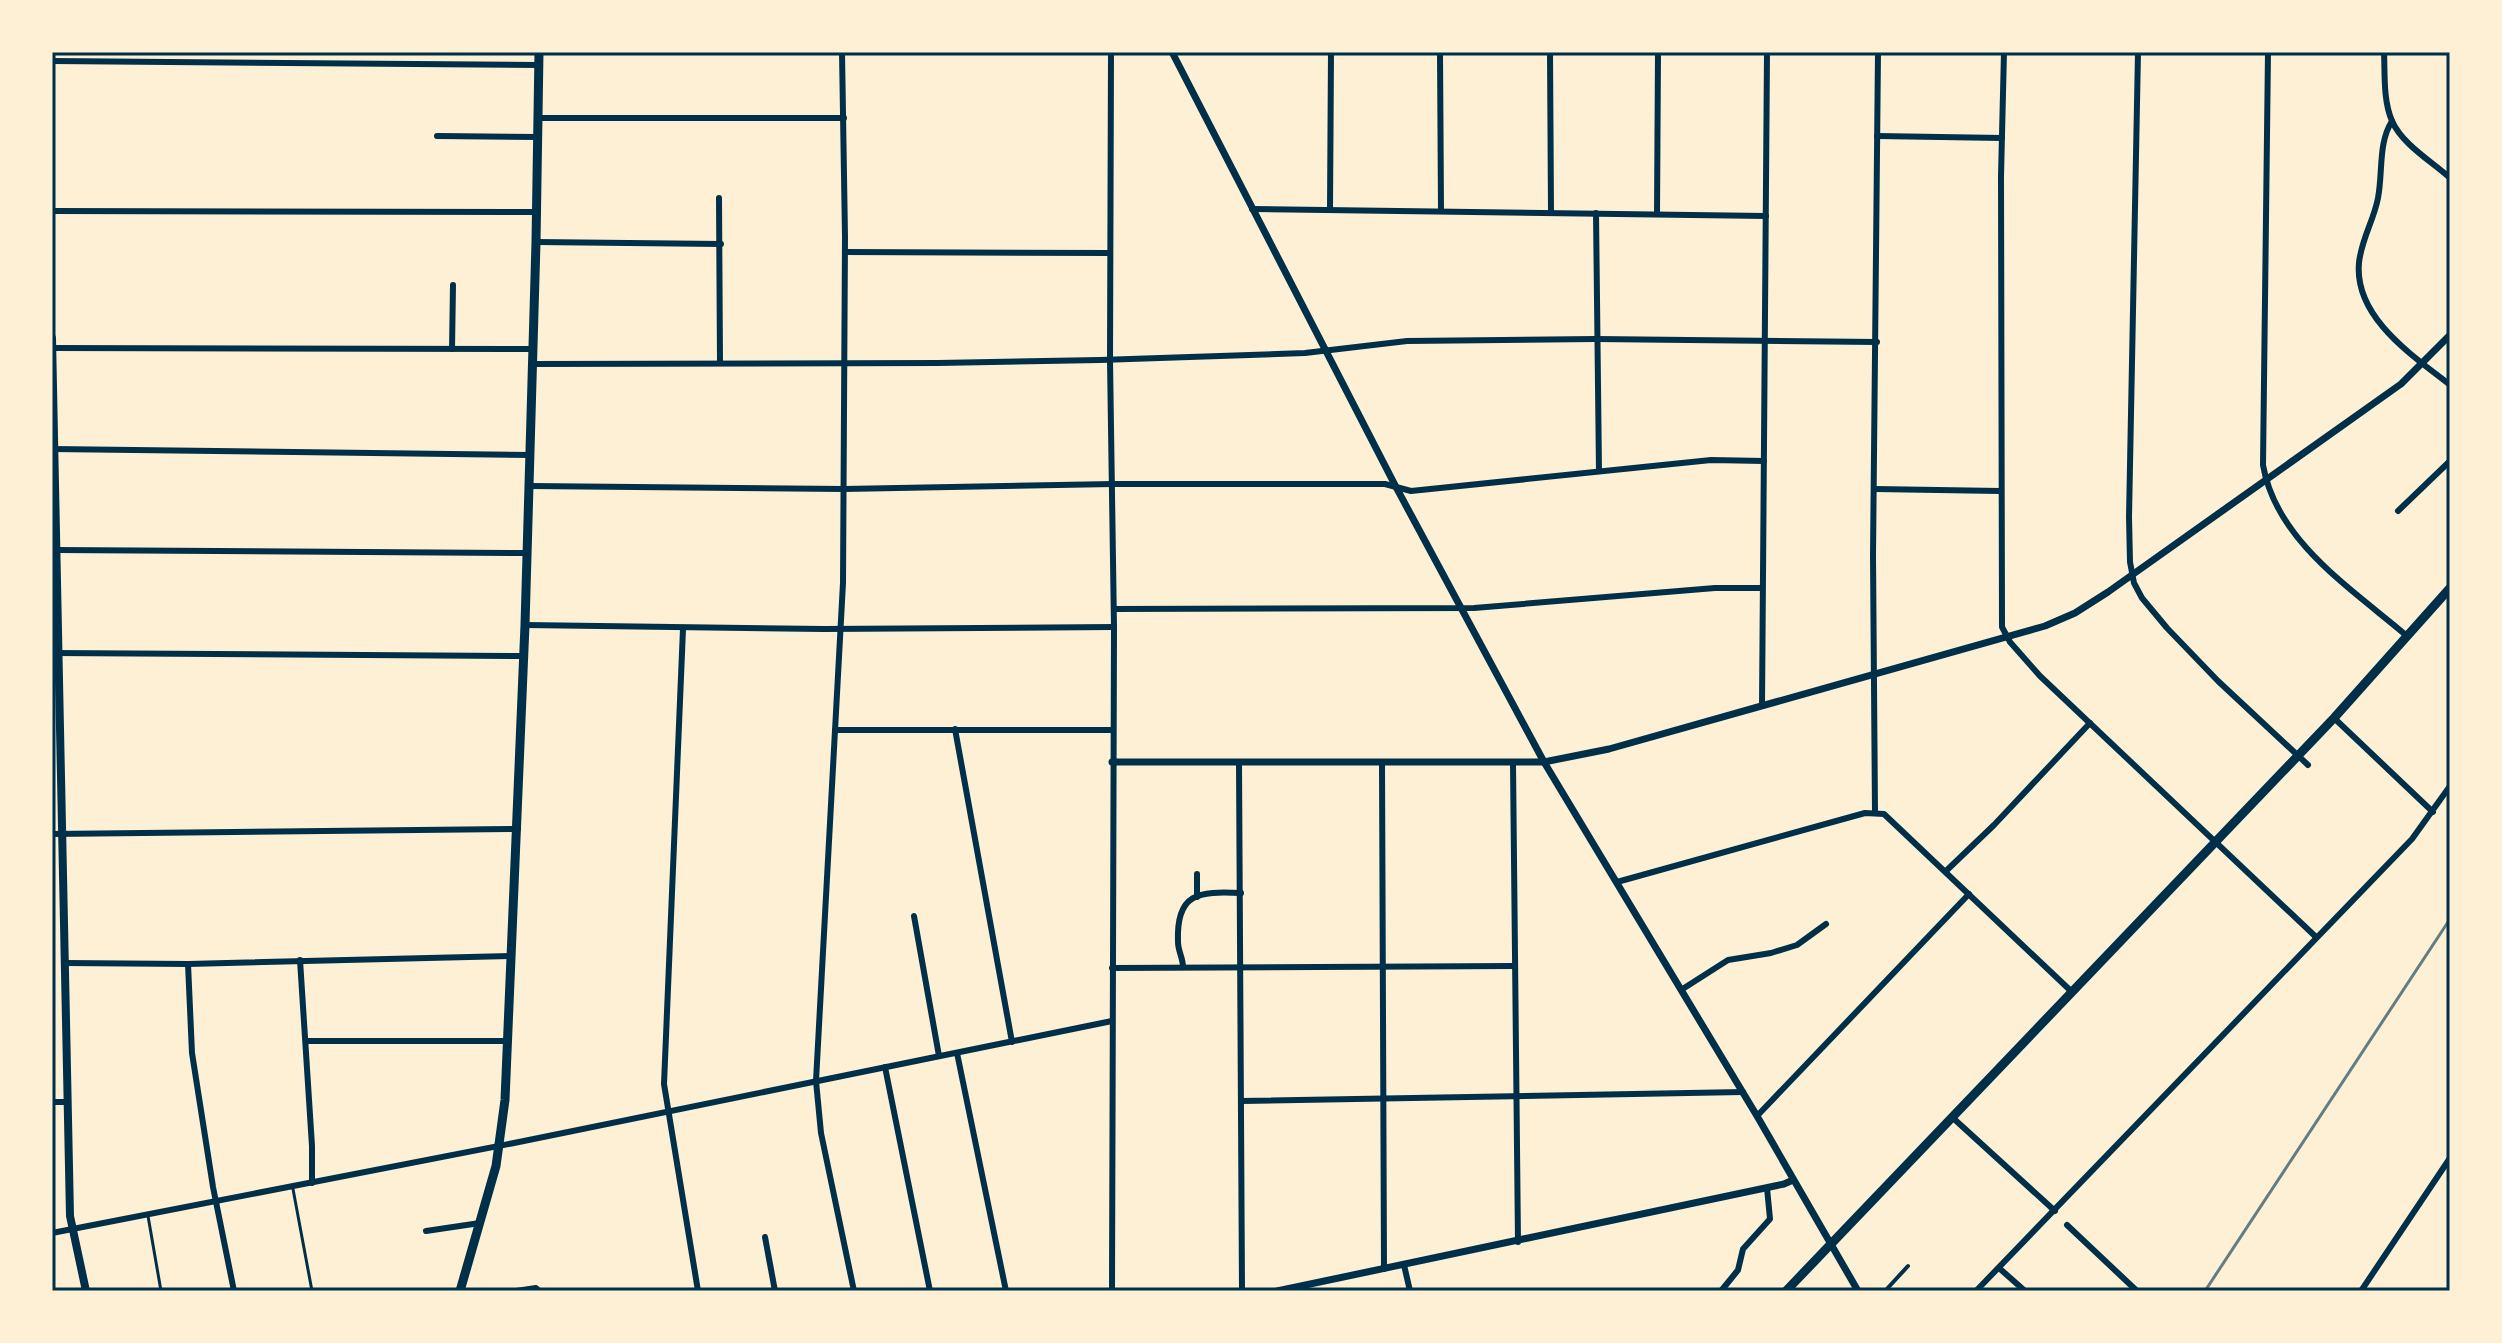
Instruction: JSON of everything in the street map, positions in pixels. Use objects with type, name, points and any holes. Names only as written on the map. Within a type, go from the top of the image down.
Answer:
[{"type":"main road","points":[[460,1291],[499,1145],[505,1100],[530,486],[539,52]]},
{"type":"main road","points":[[52,338],[57,834],[65,963],[70,1216],[86,1291]]},
{"type":"main road","points":[[1786,1291],[2334,718],[2450,588]]},
{"type":"street","points":[[842,52],[845,252],[841,629],[816,1081],[821,1133],[854,1291]]},
{"type":"street","points":[[1111,52],[1110,360],[1114,609],[1112,1291]]},
{"type":"street","points":[[1172,52],[1396,487],[1544,762],[1743,1092],[1858,1291]]},
{"type":"street","points":[[1330,209],[1331,52]]},
{"type":"street","points":[[1440,52],[1441,210]]},
{"type":"street","points":[[1550,52],[1551,212]]},
{"type":"street","points":[[1657,214],[1658,52]]},
{"type":"street","points":[[1762,706],[1767,52]]},
{"type":"street","points":[[1875,812],[1878,52]]},
{"type":"street","points":[[2004,52],[2000,491],[2002,627],[2040,676],[2316,937]]},
{"type":"street","points":[[2138,52],[2129,517],[2132,575],[2142,598],[2167,628],[2218,681],[2308,765]]},
{"type":"street","points":[[2268,52],[2263,458],[2266,481],[2276,506],[2308,550],[2407,636]]},
{"type":"street","points":[[2384,52],[2386,94],[2392,121],[2411,144],[2450,178]]},
{"type":"street","points":[[52,61],[538,65]]},
{"type":"street","points":[[537,118],[844,118]]},
{"type":"street","points":[[2392,121],[2383,135],[2381,181],[2377,205],[2363,241],[2359,281],[2365,301],[2377,319],[2450,385]]},
{"type":"street","points":[[437,136],[537,137]]},
{"type":"street","points":[[1877,136],[2002,138]]},
{"type":"street","points":[[719,198],[720,363]]},
{"type":"street","points":[[1252,209],[1766,216]]},
{"type":"street","points":[[52,211],[537,212]]},
{"type":"street","points":[[1596,213],[1599,471]]},
{"type":"street","points":[[536,242],[721,244]]},
{"type":"street","points":[[845,252],[1110,253]]},
{"type":"street","points":[[452,349],[453,285]]},
{"type":"street","points":[[1112,762],[1544,762],[1609,749],[2045,626],[2075,613],[2132,575],[2401,384],[2450,335]]},
{"type":"street","points":[[533,364],[1110,360],[1325,351],[1407,341],[1596,339],[1877,342]]},
{"type":"street","points":[[52,348],[533,349]]},
{"type":"street","points":[[53,449],[530,455]]},
{"type":"street","points":[[530,486],[844,489],[1113,484],[1387,484],[1411,491],[1711,460],[1764,461]]},
{"type":"street","points":[[2398,511],[2450,461]]},
{"type":"street","points":[[1875,489],[2000,491]]},
{"type":"street","points":[[56,550],[527,553]]},
{"type":"street","points":[[1114,609],[1461,608],[1715,588],[1762,588]]},
{"type":"street","points":[[525,625],[683,629],[1114,627]]},
{"type":"street","points":[[683,629],[664,1084],[666,1111],[698,1291]]},
{"type":"street","points":[[55,653],[524,656]]},
{"type":"street","points":[[2334,718],[2433,812]]},
{"type":"street","points":[[1946,871],[2090,723]]},
{"type":"street","points":[[956,729],[1012,1042]]},
{"type":"street","points":[[835,730],[1112,730]]},
{"type":"street","points":[[1239,763],[1242,1291]]},
{"type":"street","points":[[1382,764],[1384,1269]]},
{"type":"street","points":[[1513,764],[1518,1242]]},
{"type":"street","points":[[1976,1291],[2412,839],[2450,786]]},
{"type":"street","points":[[1617,882],[1875,812],[1889,817],[2073,992]]},
{"type":"street","points":[[57,834],[518,829]]},
{"type":"street","points":[[1197,874],[1197,897]]},
{"type":"street","points":[[1183,967],[1178,945],[1179,916],[1183,906],[1197,897],[1218,892],[1241,893]]},
{"type":"street","points":[[1757,1116],[1969,894]]},
{"type":"street","points":[[914,916],[939,1056]]},
{"type":"street","points":[[1681,990],[1728,960],[1797,945],[1826,924]]},
{"type":"street","points":[[65,963],[188,964],[512,956]]},
{"type":"street","points":[[300,960],[312,1183]]},
{"type":"street","points":[[188,964],[192,1053],[234,1291]]},
{"type":"street","points":[[1112,968],[1514,966]]},
{"type":"street","points":[[52,1233],[1112,1021]]},
{"type":"street","points":[[306,1041],[508,1041]]},
{"type":"street","points":[[957,1053],[1006,1291]]},
{"type":"street","points":[[885,1067],[930,1291]]},
{"type":"street","points":[[1241,1101],[1743,1092]]},
{"type":"street","points":[[52,1102],[68,1102]]},
{"type":"street","points":[[1953,1118],[2055,1211]]},
{"type":"street","points":[[2361,1291],[2450,1158]]},
{"type":"street","points":[[1277,1291],[1518,1242],[1793,1180]]},
{"type":"street","points":[[1721,1291],[1738,1270],[1743,1249],[1770,1219],[1767,1188]]},
{"type":"street","points":[[426,1231],[480,1223]]},
{"type":"street","points":[[2067,1225],[2137,1291]]},
{"type":"street","points":[[765,1237],[775,1291]]},
{"type":"street","points":[[1404,1265],[1410,1291]]},
{"type":"street","points":[[1885,1291],[1908,1266]]},
{"type":"street","points":[[1999,1268],[2025,1291]]},
{"type":"street","points":[[516,1291],[538,1290]]},
{"type":"lane","points":[[292,1187],[312,1291]]},
{"type":"lane","points":[[148,1215],[161,1291]]},
{"type":"railway","points":[[2205,1291],[2450,919]]}]
